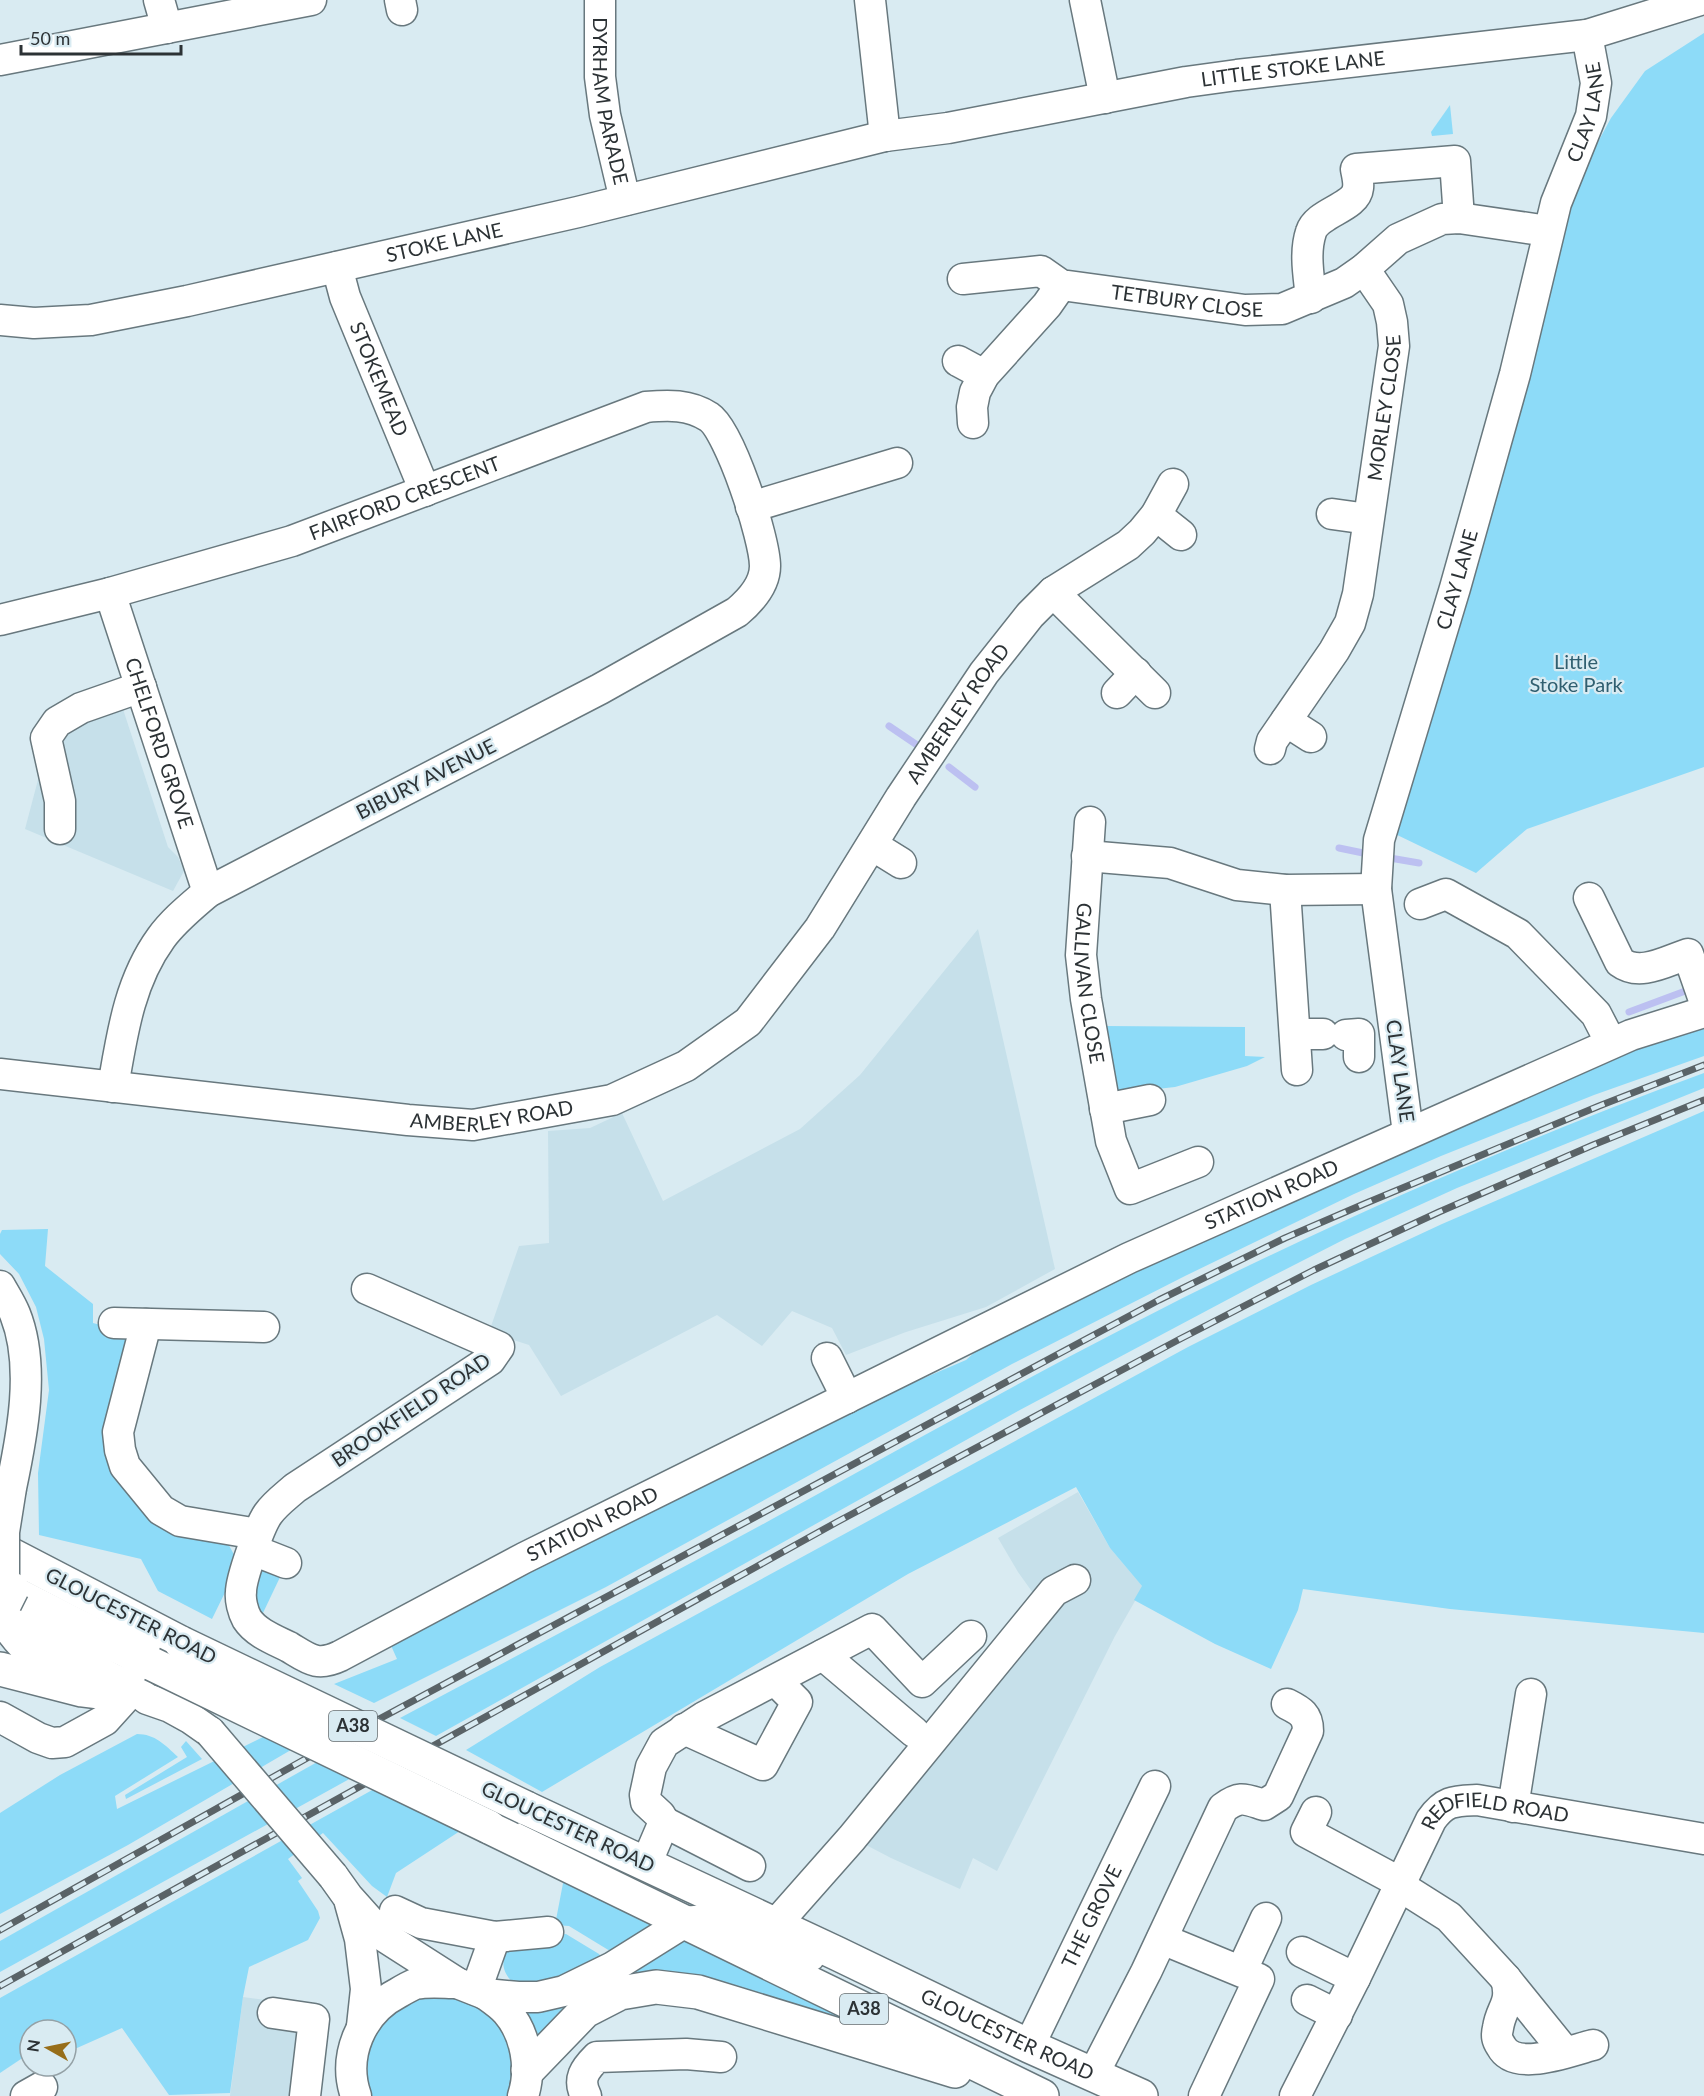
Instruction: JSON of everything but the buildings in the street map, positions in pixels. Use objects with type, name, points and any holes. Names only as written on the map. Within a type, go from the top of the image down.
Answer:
[{"type":"main road","name":"GLOUCESTER ROAD","points":[[5,1591],[181,1643],[1029,2046],[1141,2096]]},
{"type":"main road","name":"GLOUCESTER ROAD","points":[[5,1591],[489,1827],[675,1929],[1041,2096]]},
{"type":"main road","points":[[0,1669],[107,1692]]},
{"type":"main road","points":[[525,2083],[585,2011],[621,1993],[656,1987],[698,1992],[812,2029],[1041,2096]]},
{"type":"street","points":[[0,60],[163,14],[311,0]]},
{"type":"street","name":"DYRHAM PARADE","points":[[600,0],[600,77],[605,115],[625,200]]},
{"type":"street","points":[[870,0],[885,136]]},
{"type":"street","points":[[1085,0],[1105,98]]},
{"type":"street","name":"LITTLE STOKE LANE","points":[[885,136],[948,128],[1186,82],[1587,35],[1700,0]]},
{"type":"street","name":"CLAY LANE","points":[[1408,1133],[1376,889],[1379,840],[1455,588],[1515,374],[1548,231],[1567,170],[1591,116],[1596,83],[1587,35]]},
{"type":"street","name":"STOKE LANE","points":[[0,320],[34,323],[91,320],[188,301],[625,200],[885,136]]},
{"type":"street","points":[[1311,298],[1307,254],[1311,230],[1323,217],[1345,205],[1355,195],[1358,189],[1356,169],[1455,161],[1459,218]]},
{"type":"street","name":"TETBURY CLOSE","points":[[963,279],[1041,271],[1060,285],[1245,310],[1282,309],[1344,283],[1398,239],[1442,219],[1459,218],[1548,231]]},
{"type":"street","name":"STOKEMEAD","points":[[337,267],[345,297],[425,491]]},
{"type":"street","name":"MORLEY CLOSE","points":[[1270,749],[1272,741],[1334,651],[1350,623],[1358,594],[1394,346],[1388,304],[1364,269]]},
{"type":"street","points":[[973,423],[972,407],[975,392],[984,375],[1047,305],[1060,285]]},
{"type":"street","points":[[958,361],[984,375]]},
{"type":"street","name":"FAIRFORD CRESCENT","points":[[0,621],[292,541],[646,407],[675,405],[710,418],[721,429],[730,447],[751,507]]},
{"type":"street","points":[[751,507],[897,463]]},
{"type":"street","name":"AMBERLEY ROAD","points":[[0,1074],[396,1119],[473,1125],[612,1100],[686,1066],[748,1022],[820,928],[901,797],[984,673],[1030,615],[1053,592],[1128,544],[1142,532],[1156,515],[1173,484]]},
{"type":"street","name":"BIBURY AVENUE","points":[[113,1087],[129,1003],[143,966],[162,937],[183,914],[208,892],[600,689],[737,612],[755,594],[765,568],[763,551],[751,507]]},
{"type":"street","points":[[1332,514],[1368,519]]},
{"type":"street","points":[[1156,515],[1181,535]]},
{"type":"street","name":"CHELFORD GROVE","points":[[110,592],[208,892]]},
{"type":"street","points":[[1053,592],[1136,686]]},
{"type":"street","points":[[60,829],[60,801],[46,738],[57,722],[81,708],[141,687]]},
{"type":"street","points":[[1286,721],[1311,737]]},
{"type":"street","name":"GALLIVAN CLOSE","points":[[1090,822],[1081,955],[1086,999],[1111,1141],[1130,1189],[1198,1162]]},
{"type":"street","points":[[872,844],[901,863]]},
{"type":"street","points":[[1088,856],[1170,863],[1237,885],[1285,890],[1376,889]]},
{"type":"street","points":[[1285,890],[1313,1046]]},
{"type":"street","points":[[1419,904],[1446,894],[1518,934],[1596,1014],[1611,1044]]},
{"type":"street","points":[[1589,898],[1620,962],[1628,968],[1641,970],[1696,951],[1704,1000]]},
{"type":"street","name":"STATION ROAD","points":[[340,1656],[524,1558],[1129,1258],[1630,1035],[1704,1012]]},
{"type":"street","points":[[1105,1109],[1150,1100]]},
{"type":"street","points":[[0,1286],[15,1314],[24,1347],[25,1413],[4,1532],[8,1629],[19,1644],[51,1667],[107,1692],[170,1707],[210,1732],[382,1935],[507,2012],[521,2035],[525,2083]]},
{"type":"street","name":"BROOKFIELD ROAD","points":[[340,1656],[327,1662],[309,1659],[257,1629],[247,1619],[240,1591],[255,1542],[268,1514],[295,1488],[490,1360],[500,1347],[367,1289]]},
{"type":"street","points":[[114,1323],[146,1324],[231,1339],[264,1328]]},
{"type":"street","points":[[146,1324],[118,1432],[125,1466],[161,1510],[180,1521],[255,1542],[286,1563]]},
{"type":"street","points":[[827,1358],[847,1398]]},
{"type":"street","points":[[776,1924],[852,1838],[1053,1592],[1075,1580]]},
{"type":"street","points":[[0,1717],[38,1738],[52,1743],[65,1742],[86,1730],[85,1700],[130,1686],[73,1656],[46,1635],[5,1591]]},
{"type":"street","points":[[750,1866],[664,1822],[646,1802],[646,1786],[651,1767],[664,1743],[684,1729],[872,1629],[922,1682],[971,1636]]},
{"type":"street","points":[[823,1655],[914,1731]]},
{"type":"street","points":[[684,1729],[763,1765],[797,1702],[776,1681]]},
{"type":"street","points":[[1513,1807],[1531,1694]]},
{"type":"street","points":[[1093,2075],[1146,1972],[1223,1808],[1232,1801],[1242,1798],[1264,1805],[1278,1796],[1308,1731],[1308,1721],[1303,1712],[1287,1704]]},
{"type":"street","name":"THE GROVE","points":[[1029,2046],[1155,1786]]},
{"type":"street","name":"REDFIELD ROAD","points":[[1295,2096],[1439,1808],[1452,1801],[1477,1800],[1704,1839]]},
{"type":"street","points":[[1316,1812],[1306,1832],[1401,1885],[1449,1917],[1506,1979],[1579,2049],[1536,2060],[1512,2058],[1502,2049],[1496,2037],[1498,2025],[1508,2002],[1509,1990],[1506,1979]]},
{"type":"street","points":[[646,1864],[664,1822]]},
{"type":"street","points":[[341,1887],[360,1938],[366,1989],[362,2026],[352,2058],[352,2085],[356,2096]]},
{"type":"street","points":[[395,1911],[421,1923],[495,1937],[548,1932]]},
{"type":"street","points":[[1204,2096],[1227,2047],[1266,1918]]},
{"type":"street","points":[[362,2026],[384,2000],[414,1984],[473,1989],[518,1997],[538,1997],[564,1991],[613,1967],[675,1929],[705,1920],[726,1923],[809,1956],[836,1953]]},
{"type":"street","points":[[473,1989],[495,1937]]},
{"type":"street","points":[[1162,1939],[1250,1975]]},
{"type":"street","points":[[1302,1952],[1355,1978]]},
{"type":"street","points":[[1307,2000],[1337,2015]]},
{"type":"street","points":[[273,2013],[314,2019],[305,2096]]},
{"type":"street","points":[[586,2096],[581,2079],[586,2067],[597,2056],[686,2054],[721,2057]]},
{"type":"shaded area","points":[[123,687],[121,703],[168,847],[178,857],[184,871],[173,891],[25,829],[39,776],[32,732],[54,706]]},
{"type":"shaded area","points":[[978,929],[1055,1269],[986,1307],[906,1332],[846,1355],[832,1328],[792,1311],[762,1346],[717,1315],[561,1396],[529,1345],[489,1332],[519,1246],[549,1243],[548,1131],[590,1128],[622,1113],[663,1201],[800,1129],[860,1075]]},
{"type":"shaded area","points":[[1078,1492],[1110,1548],[1143,1587],[1115,1636],[997,1871],[973,1858],[960,1889],[847,1835],[1038,1600],[998,1538]]},
{"type":"shaded area","points":[[243,1997],[306,2005],[294,2096],[230,2096]]},
{"type":"green space","name":"Little Stoke Park","points":[[1704,33],[1704,767],[1527,829],[1476,873],[1391,832],[1439,692],[1580,175],[1611,118],[1645,71]]},
{"type":"green space","points":[[1450,105],[1453,134],[1432,136],[1431,132]]},
{"type":"green space","points":[[1704,1021],[1704,1056],[1594,1095],[1441,1156],[1354,1194],[1185,1276],[1012,1364],[606,1587],[374,1703],[334,1684],[397,1659],[389,1641],[868,1402],[966,1360],[986,1342],[1432,1136]]},
{"type":"green space","points":[[1104,1026],[1245,1027],[1245,1056],[1265,1057],[1247,1066],[1175,1087],[1121,1093],[1114,1090]]},
{"type":"green space","points":[[1704,1073],[1704,1088],[1457,1188],[1345,1239],[1255,1285],[1018,1411],[436,1736],[400,1718],[739,1537],[1018,1384],[1193,1293],[1420,1187],[1590,1116]]},
{"type":"green space","points":[[1704,1111],[1704,1633],[1450,1609],[1303,1589],[1298,1610],[1271,1669],[1215,1644],[1134,1600],[1142,1586],[1110,1548],[1076,1487],[908,1574],[542,1792],[466,1750],[600,1667],[1188,1347],[1311,1285],[1442,1224]]},
{"type":"green space","points":[[48,1229],[45,1266],[93,1304],[93,1323],[129,1335],[115,1469],[133,1500],[158,1523],[226,1540],[237,1560],[234,1574],[212,1619],[158,1591],[141,1559],[39,1535],[38,1473],[49,1390],[44,1339],[36,1307],[19,1274],[0,1254],[0,1234],[2,1230]]},
{"type":"green space","points":[[266,1568],[282,1573],[262,1615],[257,1604],[256,1588],[260,1571]]},
{"type":"green space","points":[[137,1734],[154,1738],[178,1757],[115,1796],[117,1809],[269,1734],[296,1747],[128,1845],[0,1914],[0,1813],[60,1775]]},
{"type":"green space","points":[[186,1741],[202,1759],[126,1799],[125,1795],[187,1757],[181,1747]]},
{"type":"green space","points":[[319,1761],[353,1777],[0,1972],[0,1941]]},
{"type":"green space","points":[[374,1789],[460,1831],[396,1873],[387,1897],[372,1886],[323,1833],[288,1859],[302,1878],[298,1881],[318,1911],[320,1918],[308,1940],[249,1967],[230,2093],[169,2095],[122,2028],[78,2048],[78,2018],[18,2018],[18,2061],[0,2073],[0,1998]]},
{"type":"green space","points":[[564,1878],[658,1926],[614,1958],[610,1951],[569,1926],[555,1925]]},
{"type":"green space","points":[[566,1934],[599,1954],[605,1963],[560,1987],[518,1988],[505,1971],[503,1963],[507,1951],[520,1940]]},
{"type":"green space","points":[[680,1937],[839,2014],[839,2018],[759,1994],[627,1980],[624,1969]]},
{"type":"green space","points":[[610,1978],[539,2036],[524,2008]]},
{"type":"green space","points":[[455,1998],[477,2006],[488,2014],[503,2034],[511,2058],[507,2096],[372,2096],[367,2066],[369,2051],[381,2025],[403,2005],[418,1999]]},
{"type":"waterway","points":[[889,726],[917,745]]},
{"type":"waterway","points":[[949,767],[975,787]]},
{"type":"waterway","points":[[1339,848],[1368,854]]},
{"type":"waterway","points":[[1390,858],[1419,863]]},
{"type":"waterway","points":[[1629,1012],[1688,990]]},
{"type":"railway","points":[[0,1930],[316,1753],[1159,1300],[1285,1238],[1599,1106],[1704,1065]]},
{"type":"railway","points":[[0,1986],[837,1522],[1180,1339],[1314,1270],[1439,1212],[1704,1100]]}]
